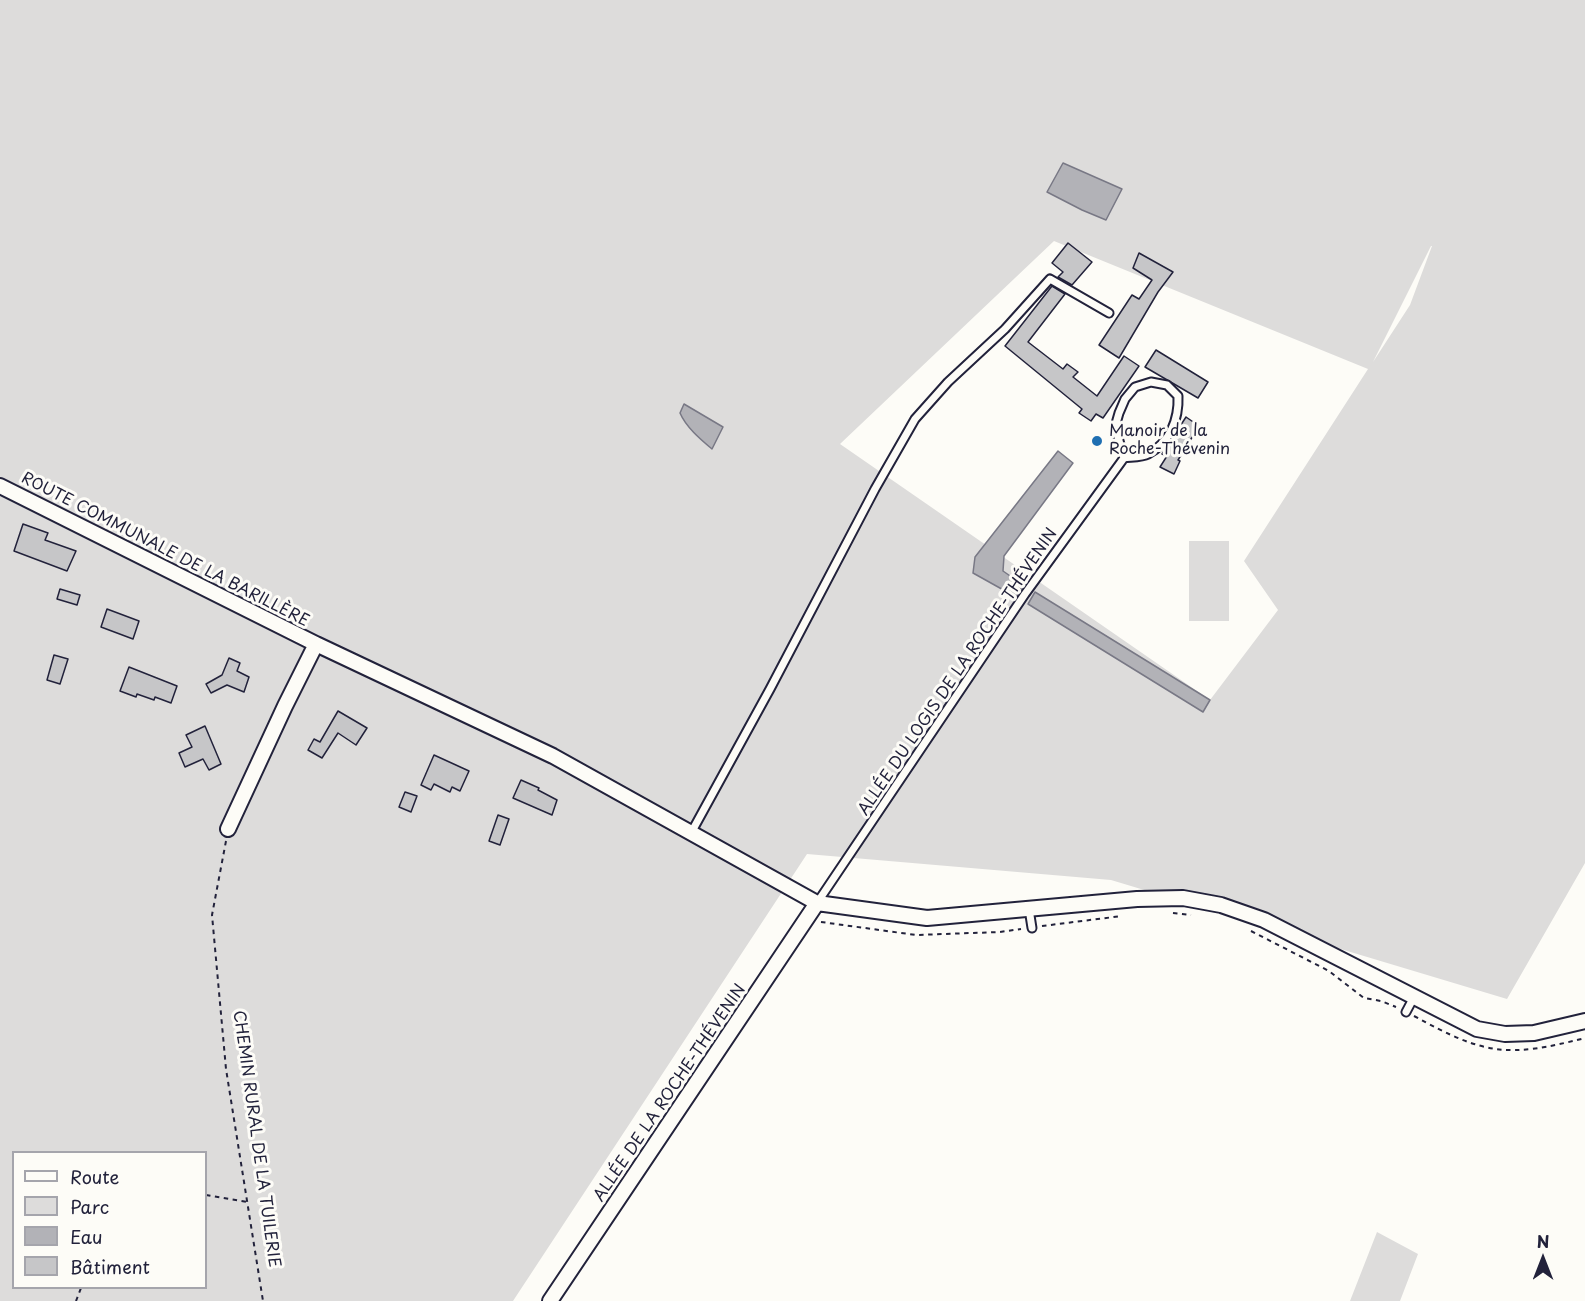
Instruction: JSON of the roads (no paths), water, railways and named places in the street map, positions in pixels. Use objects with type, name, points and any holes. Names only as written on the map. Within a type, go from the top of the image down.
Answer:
[{"type":"street","name":"ROUTE COMMUNALE DE LA BARILLÈRE","points":[[0,486],[316,644],[553,756],[817,903]]},
{"type":"street","points":[[228,829],[316,644]]},
{"type":"street","points":[[817,903],[927,918],[1137,899],[1183,898],[1221,905],[1264,920],[1477,1029],[1505,1034],[1534,1033],[1585,1021]]},
{"type":"street","name":"ALLÉE DE LA ROCHE-THÉVENIN","points":[[550,1301],[817,903]]},
{"type":"lane","points":[[691,833],[770,689],[874,489],[915,419],[948,382],[1005,329],[1050,279],[1109,313]]},
{"type":"lane","points":[[1151,382],[1167,385],[1178,396],[1179,414],[1164,442],[1147,455],[1124,458],[1115,428],[1125,399],[1135,387],[1151,382]]},
{"type":"lane","name":"ALLÉE DU LOGIS DE LA ROCHE-THÉVENIN","points":[[817,903],[1025,594],[1124,458]]},
{"type":"lane","points":[[1029,909],[1032,928]]},
{"type":"lane","points":[[1406,1012],[1414,997]]},
{"type":"water","points":[[1063,163],[1122,189],[1106,220],[1047,192]]},
{"type":"water","points":[[684,404],[723,427],[712,449],[686,423],[680,413]]},
{"type":"water","points":[[1058,451],[1073,463],[1004,556],[1003,571],[1023,585],[1016,597],[973,573],[975,557]]},
{"type":"water","points":[[1035,592],[1210,700],[1203,712],[1028,604]]},
{"type":"place","name":"Manoir de la Roche-Thévenin","points":[[1097,441]]}]
